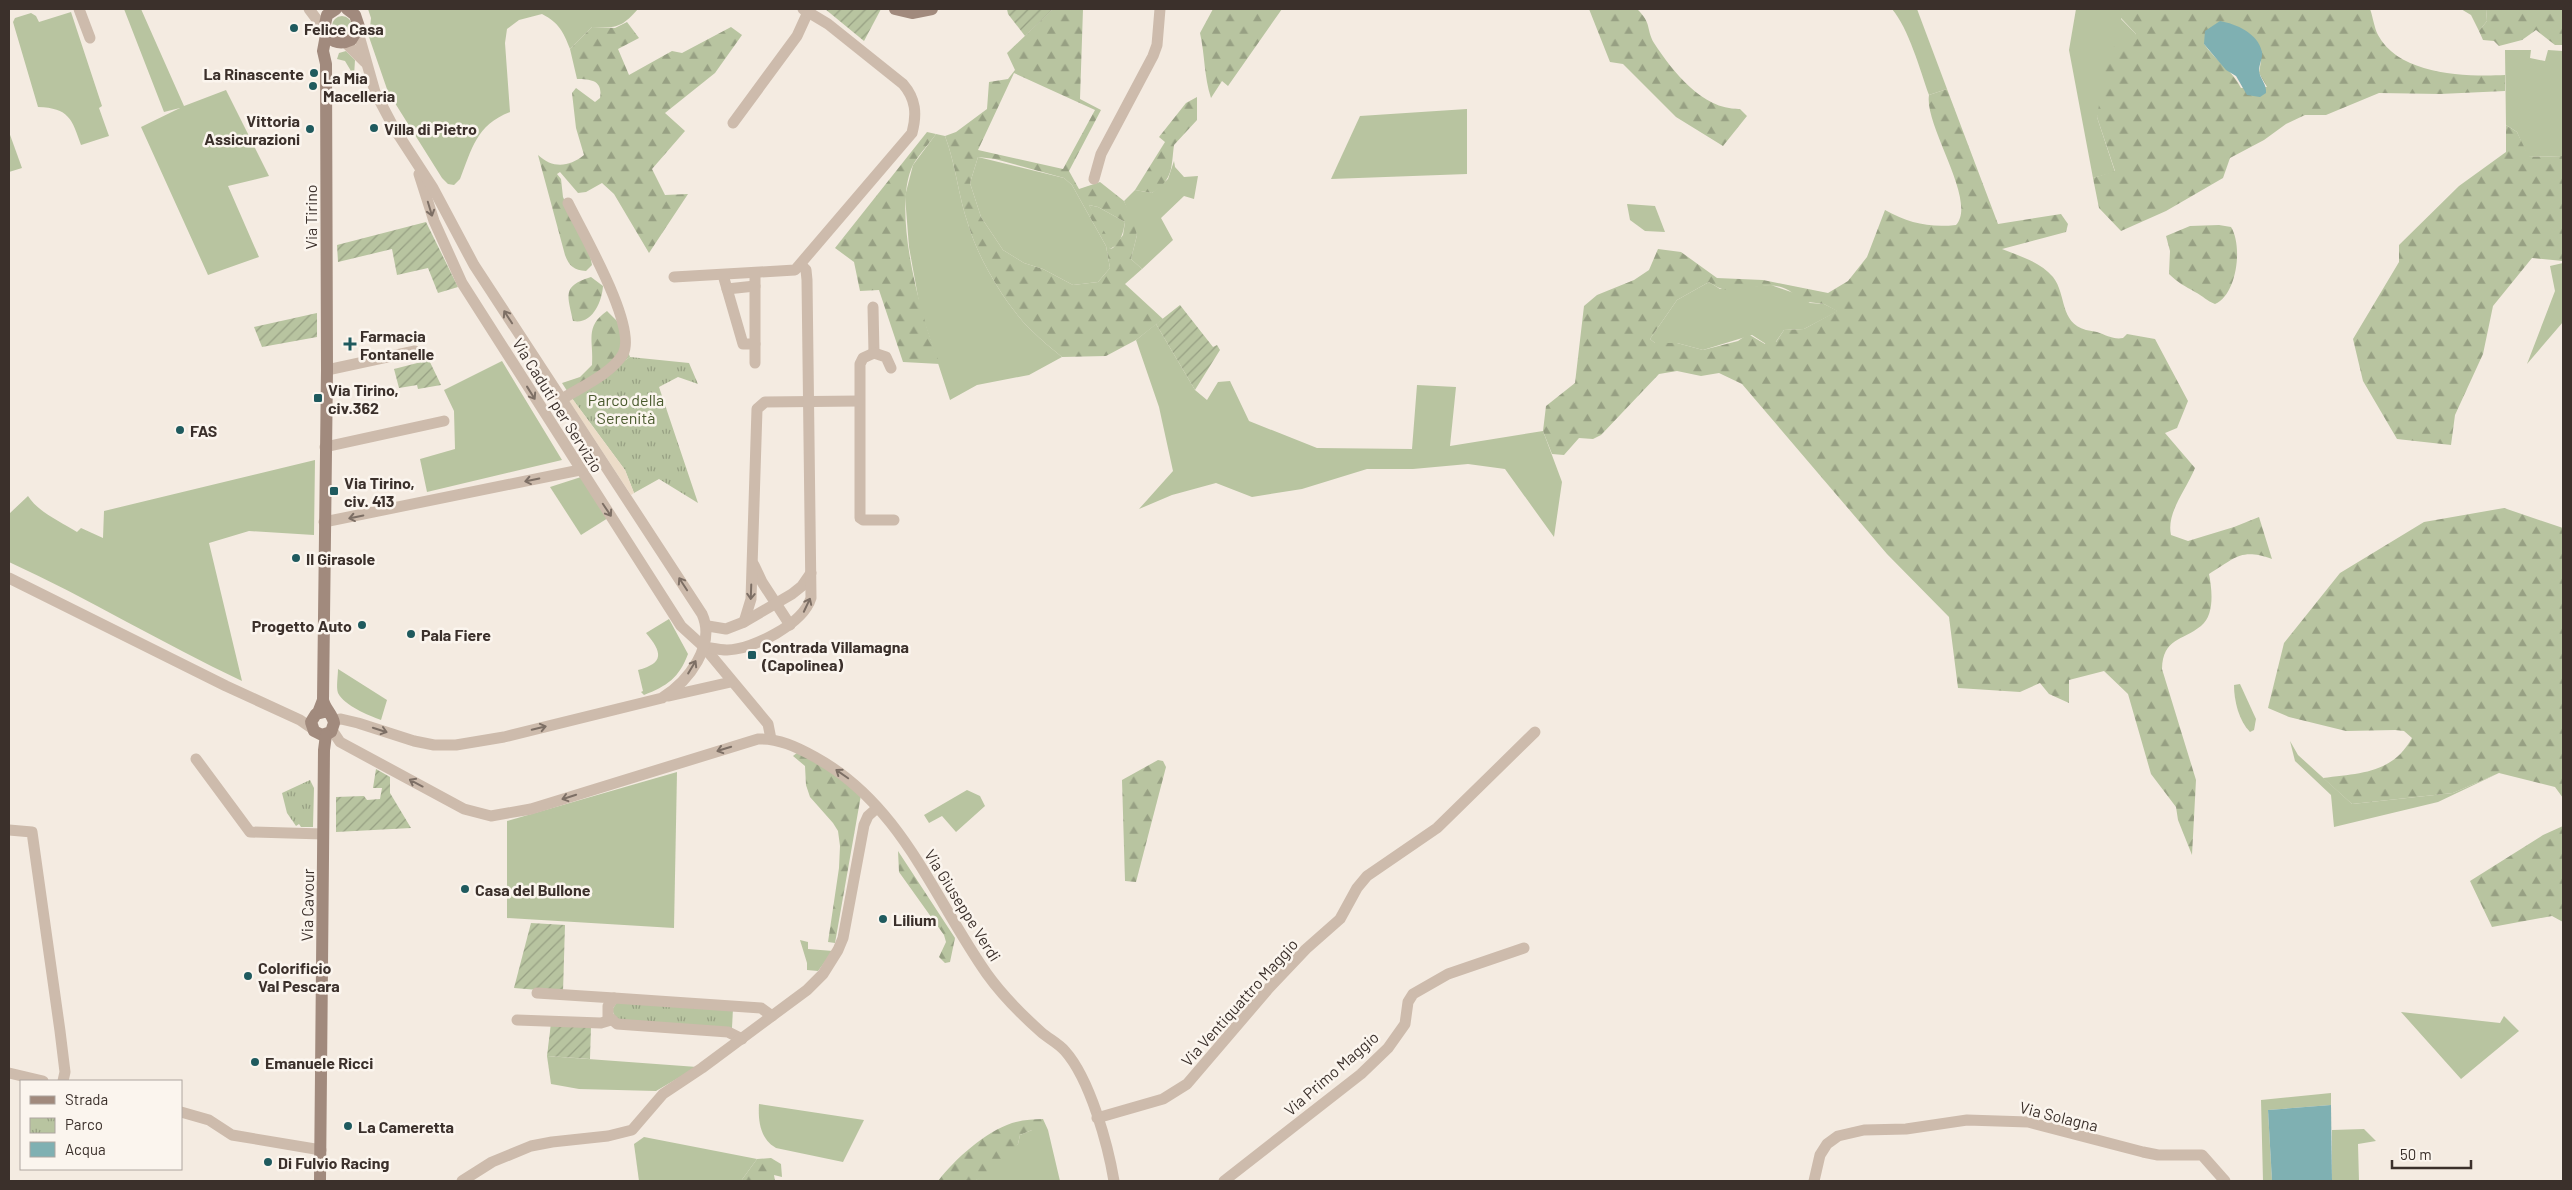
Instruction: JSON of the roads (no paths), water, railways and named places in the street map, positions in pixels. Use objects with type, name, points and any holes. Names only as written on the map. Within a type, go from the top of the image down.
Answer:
[{"type":"street","points":[[79,9],[90,38]]},
{"type":"street","points":[[309,9],[330,39],[343,43]]},
{"type":"street","points":[[326,64],[330,54],[358,32],[358,18],[347,9]]},
{"type":"street","points":[[895,9],[912,13],[932,9]]},
{"type":"street","points":[[1094,179],[1101,154],[1153,56],[1157,45],[1160,9]]},
{"type":"street","name":"Via Tirino","points":[[322,724],[327,370],[326,64],[323,50],[325,19],[332,10]]},
{"type":"street","points":[[674,276],[755,274],[795,270],[906,142],[912,133],[915,114],[911,93],[898,79],[828,24],[805,11],[792,43],[757,87],[733,123]]},
{"type":"street","name":"Via Caduti per Servizio","points":[[358,32],[375,92],[415,162],[433,188],[474,265],[708,626]]},
{"type":"street","name":"Via Caduti per Servizio","points":[[343,43],[365,62]]},
{"type":"street","name":"Via Caduti per Servizio","points":[[415,162],[434,221],[462,283],[681,626],[704,647],[768,724],[771,739]]},
{"type":"street","name":"Via Caduti per Servizio","points":[[562,399],[605,372],[619,359],[624,352],[626,338],[619,307],[568,203]]},
{"type":"street","points":[[704,647],[728,650],[746,646],[790,625],[808,605],[811,573],[807,280],[806,270],[801,265]]},
{"type":"street","points":[[754,363],[755,274]]},
{"type":"street","points":[[723,275],[743,344],[755,344]]},
{"type":"street","points":[[727,288],[755,286]]},
{"type":"street","points":[[873,307],[874,353]]},
{"type":"street","points":[[327,370],[415,351]]},
{"type":"street","points":[[891,368],[886,357],[874,353],[863,358],[860,364],[860,518],[863,520],[894,520]]},
{"type":"street","points":[[744,622],[751,599],[757,409],[765,402],[859,401]]},
{"type":"street","points":[[326,446],[444,421]]},
{"type":"street","points":[[324,522],[580,470]]},
{"type":"street","points":[[752,561],[790,625]]},
{"type":"street","points":[[662,698],[682,682],[704,647],[708,626],[726,629],[744,622],[776,604],[802,586],[811,573]]},
{"type":"street","points":[[9,578],[226,686],[300,720],[322,724],[341,719],[414,741],[434,745],[456,745],[504,737],[662,698],[733,684]]},
{"type":"street","points":[[322,724],[340,742],[464,809],[491,816],[531,809],[742,743],[771,739]]},
{"type":"street","name":"Via Cavour","points":[[320,1181],[324,834],[324,750],[322,724]]},
{"type":"street","name":"Via Ventiquattro Maggio","points":[[1097,1118],[1163,1099],[1187,1084],[1268,988],[1306,949],[1340,919],[1361,882],[1379,867],[1437,828],[1535,732]]},
{"type":"street","name":"Via Giuseppe Verdi","points":[[771,739],[805,752],[844,775],[877,808],[931,879],[987,974],[1016,1007],[1065,1051],[1072,1061],[1082,1078],[1097,1118],[1114,1181]]},
{"type":"street","points":[[196,759],[250,832],[324,834]]},
{"type":"street","points":[[462,1181],[492,1162],[531,1146],[608,1136],[632,1130],[663,1094],[772,1016],[815,982],[838,950],[864,826],[868,816],[877,808]]},
{"type":"street","points":[[9,830],[32,832],[60,1031],[65,1072],[63,1080]]},
{"type":"street","name":"Via Primo Maggio","points":[[1224,1181],[1361,1074],[1388,1048],[1405,1024],[1408,1002],[1413,994],[1448,974],[1524,948]]},
{"type":"street","points":[[537,993],[760,1008],[772,1016]]},
{"type":"street","points":[[611,1020],[608,1006],[614,998]]},
{"type":"street","points":[[517,1020],[601,1023],[611,1020],[621,1025],[728,1032],[742,1038]]},
{"type":"street","points":[[9,1073],[39,1080]]},
{"type":"street","points":[[182,1112],[209,1120],[232,1135],[321,1150]]},
{"type":"street","name":"Via Solagna","points":[[1814,1181],[1820,1155],[1827,1144],[1838,1136],[1864,1130],[1906,1129],[1986,1120],[2028,1122],[2151,1154],[2202,1156],[2225,1181]]},
{"type":"water","points":[[2220,21],[2246,30],[2260,45],[2262,54],[2259,71],[2266,93],[2260,97],[2247,95],[2236,76],[2226,70],[2204,44],[2205,31]]},
{"type":"water","points":[[2331,1105],[2332,1181],[2272,1181],[2268,1110]]},
{"type":"place","name":"Felice Casa","points":[[294,28]]},
{"type":"place","name":"La Rinascente","points":[[314,73]]},
{"type":"place","name":"La Mia Macelleria","points":[[313,86]]},
{"type":"place","name":"Villa di Pietro","points":[[374,128]]},
{"type":"place","name":"Vittoria Assicurazioni","points":[[310,129]]},
{"type":"place","name":"Farmacia Fontanelle","points":[[350,344]]},
{"type":"place","name":"Via Tirino, civ.362","points":[[318,398]]},
{"type":"place","name":"FAS","points":[[180,430]]},
{"type":"place","name":"Via Tirino, civ. 413","points":[[334,491]]},
{"type":"place","name":"Il Girasole","points":[[296,558]]},
{"type":"place","name":"Progetto Auto","points":[[362,625]]},
{"type":"place","name":"Pala Fiere","points":[[411,634]]},
{"type":"place","name":"Contrada Villamagna (Capolinea)","points":[[752,655]]},
{"type":"place","name":"Casa del Bullone","points":[[465,889]]},
{"type":"place","name":"Lilium","points":[[883,919]]},
{"type":"place","name":"Colorificio Val Pescara","points":[[248,976]]},
{"type":"place","name":"Emanuele Ricci","points":[[255,1062]]},
{"type":"place","name":"La Cameretta","points":[[348,1126]]},
{"type":"place","name":"Di Fulvio Racing","points":[[268,1162]]},
{"type":"park label","name":"Parco della Serenità","points":[[626,408]]}]
